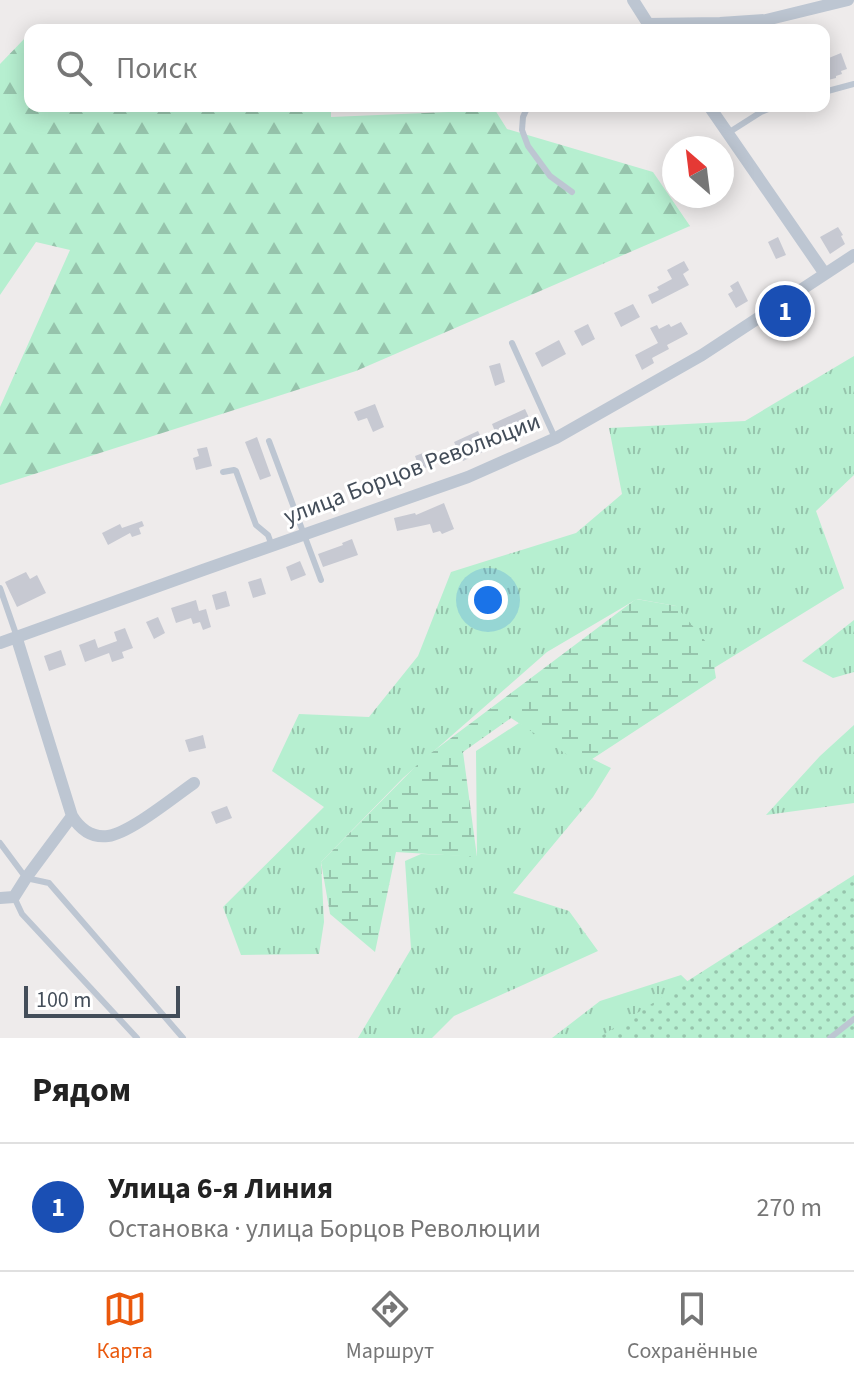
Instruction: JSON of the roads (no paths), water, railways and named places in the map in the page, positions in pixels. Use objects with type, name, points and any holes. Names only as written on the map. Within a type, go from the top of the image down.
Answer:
[{"type":"street","points":[[633,0],[648,24]]},
{"type":"street","points":[[702,24],[766,20],[848,0]]},
{"type":"street","points":[[713,112],[825,274]]},
{"type":"street","name":"улица Борцов Революции","points":[[0,643],[468,477],[556,438],[702,355],[854,255]]},
{"type":"street","points":[[17,639],[72,816],[79,827],[93,835],[109,836],[130,828],[194,783]]},
{"type":"street","points":[[0,898],[14,897],[72,816]]},
{"type":"lane","points":[[830,90],[854,84]]},
{"type":"lane","points":[[525,112],[522,130],[528,146],[550,176],[572,192]]},
{"type":"lane","points":[[728,133],[761,112]]},
{"type":"lane","points":[[512,343],[556,438]]},
{"type":"lane","points":[[269,441],[321,580]]},
{"type":"lane","points":[[223,472],[236,471],[256,525],[268,535],[272,546]]},
{"type":"lane","points":[[0,588],[17,639]]},
{"type":"lane","points":[[0,843],[26,878],[49,883],[183,1038]]},
{"type":"lane","points":[[14,897],[22,914],[137,1038]]},
{"type":"lane","points":[[830,1038],[854,1019]]},
{"type":"place","name":"Улица 6-я Линия","points":[[785,311]]}]
